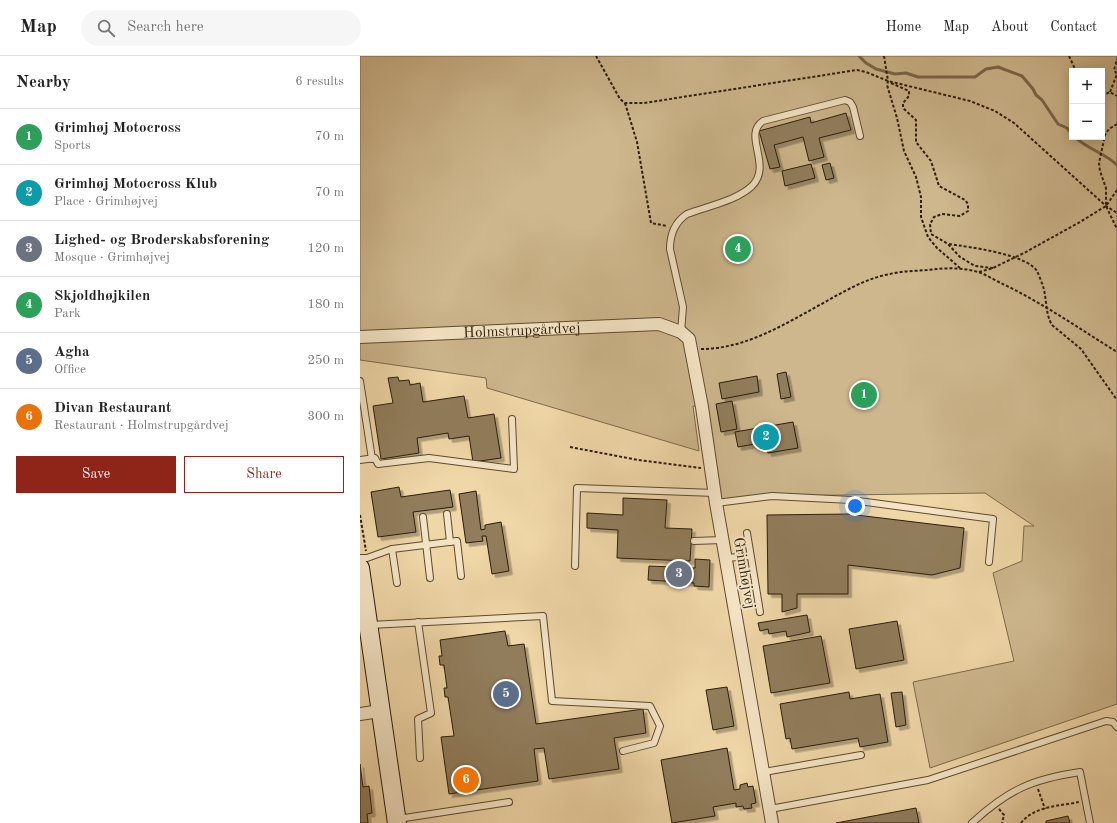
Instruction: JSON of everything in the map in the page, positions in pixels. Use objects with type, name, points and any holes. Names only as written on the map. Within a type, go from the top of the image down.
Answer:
[{"type":"street","name":"Holmstrupgårdvej","points":[[360,337],[639,324],[659,324],[681,332]]},
{"type":"street","name":"Grimhøjvej","points":[[681,332],[688,339],[692,348],[722,540],[772,823]]},
{"type":"street","points":[[360,568],[397,821]]},
{"type":"street","points":[[360,714],[380,711]]},
{"type":"lane","points":[[681,332],[682,307],[670,249],[670,240],[674,227],[680,219],[687,214],[740,194],[752,186],[759,177],[760,164],[754,133],[757,125],[762,122],[845,100],[850,102],[853,107],[860,136]]},
{"type":"lane","points":[[360,381],[372,459]]},
{"type":"lane","points":[[360,460],[375,458],[378,464],[429,458],[514,469],[512,419]]},
{"type":"lane","points":[[575,566],[577,488],[715,498],[772,496],[835,500],[994,519],[989,562]]},
{"type":"lane","points":[[446,514],[450,542]]},
{"type":"lane","points":[[423,517],[430,578]]},
{"type":"lane","points":[[747,533],[760,612]]},
{"type":"lane","points":[[694,541],[722,540]]},
{"type":"lane","points":[[360,558],[367,558],[392,549],[457,541],[461,576]]},
{"type":"lane","points":[[392,549],[396,583]]},
{"type":"lane","points":[[726,558],[750,556]]},
{"type":"lane","points":[[368,625],[543,616],[552,701],[650,706],[660,726],[654,743],[623,752]]},
{"type":"lane","points":[[418,622],[431,713],[418,719],[420,758]]},
{"type":"lane","points":[[770,809],[928,780],[1106,720],[1113,722],[1117,727]]},
{"type":"lane","points":[[764,772],[861,755]]},
{"type":"lane","points":[[972,823],[995,803],[1035,782],[1048,777],[1080,772],[1090,823]]},
{"type":"lane","points":[[397,821],[510,802]]},
{"type":"path","points":[[596,56],[620,99],[625,103],[637,142],[650,223],[674,227]]},
{"type":"path","points":[[884,56],[885,73],[888,81],[887,85],[897,118],[904,151],[916,177],[921,198],[921,217],[928,237],[937,248],[961,269]]},
{"type":"path","points":[[1069,56],[1075,68]]},
{"type":"path","points":[[1105,94],[1110,92],[1117,74],[1114,70],[1117,59]]},
{"type":"path","points":[[625,103],[644,102],[856,70],[866,72],[888,81],[909,91],[908,98],[903,103],[903,108],[916,122],[916,142],[931,161],[939,186],[965,200],[968,204],[968,211],[965,214],[957,217],[939,214],[931,220],[931,234],[948,244],[960,257],[975,266],[993,268]]},
{"type":"path","points":[[888,81],[970,101],[995,111],[1014,123],[1106,206],[1117,213]]},
{"type":"path","points":[[1110,92],[1117,96]]},
{"type":"path","points":[[1117,124],[1105,135],[1100,171],[1106,188],[1106,206],[1117,228]]},
{"type":"path","points":[[979,272],[993,268],[1016,257],[1106,206],[1117,190]]},
{"type":"path","points":[[948,244],[974,247],[1016,257],[1032,266],[1037,271],[1044,288],[1046,308],[1052,325],[1082,349],[1117,400]]},
{"type":"path","points":[[692,348],[713,349],[734,345],[754,338],[792,321],[846,290],[890,274],[942,268],[979,272],[1028,297],[1117,352]]},
{"type":"path","points":[[570,447],[638,460],[712,470]]},
{"type":"path","points":[[1035,782],[1045,809]]},
{"type":"path","points":[[1022,823],[1035,812],[1086,801]]},
{"type":"path","points":[[995,803],[1004,815],[1002,823]]},
{"type":"shaded area","points":[[360,56],[1117,56],[1117,704],[930,768],[913,682],[1014,661],[993,573],[1022,561],[1024,526],[1034,526],[985,493],[772,496],[716,503],[702,407],[693,406],[699,451],[487,388],[486,378],[360,360]]},
{"type":"building","points":[[846,113],[851,130],[819,138],[824,157],[809,161],[803,137],[774,145],[780,167],[770,169],[759,131],[810,117],[811,123]]},
{"type":"building","points":[[830,163],[834,178],[826,180],[822,165]]},
{"type":"building","points":[[811,164],[815,178],[785,186],[782,171]]},
{"type":"building","points":[[786,372],[791,397],[781,399],[777,374]]},
{"type":"building","points":[[757,376],[759,392],[722,399],[719,383]]},
{"type":"building","points":[[398,377],[399,381],[409,380],[410,385],[420,383],[423,402],[464,396],[468,418],[494,414],[501,458],[473,462],[469,436],[449,439],[448,433],[417,438],[419,453],[381,459],[373,406],[393,403],[388,378]]},
{"type":"building","points":[[732,401],[737,429],[721,432],[716,404]]},
{"type":"building","points":[[793,422],[798,448],[768,453],[766,442],[738,447],[735,432]]},
{"type":"building","points":[[399,487],[401,497],[450,490],[453,507],[413,512],[416,532],[378,537],[371,492]]},
{"type":"building","points":[[476,491],[481,530],[485,529],[485,525],[501,522],[509,571],[492,574],[486,536],[482,536],[483,541],[466,543],[459,494]]},
{"type":"building","points":[[623,498],[667,500],[665,528],[692,529],[690,561],[617,558],[618,530],[587,528],[587,513],[623,515]]},
{"type":"building","points":[[848,514],[964,528],[960,568],[932,575],[848,565],[848,594],[797,594],[797,608],[782,612],[782,594],[768,594],[767,515]]},
{"type":"building","points":[[695,559],[710,560],[709,587],[694,586],[694,583],[648,580],[649,566],[695,568]]},
{"type":"building","points":[[807,615],[810,632],[787,637],[786,631],[769,634],[768,629],[760,631],[758,623]]},
{"type":"building","points":[[897,621],[904,660],[856,669],[849,629]]},
{"type":"building","points":[[505,631],[508,646],[524,644],[536,724],[643,709],[646,733],[614,738],[619,769],[549,779],[544,748],[534,749],[538,781],[449,794],[441,737],[454,736],[448,697],[445,697],[444,688],[447,688],[444,665],[440,665],[439,656],[442,656],[440,640]]},
{"type":"building","points":[[821,636],[830,683],[771,693],[763,646]]},
{"type":"building","points":[[727,687],[734,726],[713,730],[706,690]]},
{"type":"building","points":[[849,692],[850,699],[880,694],[888,742],[860,747],[858,738],[792,749],[790,738],[786,739],[780,704]]},
{"type":"building","points":[[902,692],[906,725],[896,727],[891,693]]},
{"type":"building","points":[[727,748],[734,790],[740,789],[740,785],[747,783],[748,787],[753,786],[756,803],[751,804],[752,808],[744,809],[743,806],[736,807],[736,803],[713,807],[715,816],[672,823],[661,760]]},
{"type":"building","points":[[360,764],[363,787],[369,786],[372,813],[367,814],[368,823],[360,823]]},
{"type":"building","points":[[916,808],[919,823],[836,823]]},
{"type":"building","points":[[1068,816],[1070,823],[1046,823],[1046,821]]},
{"type":"waterway","points":[[859,56],[866,63],[876,69],[895,74],[906,73],[918,77],[975,77],[986,69],[998,67],[1022,76],[1036,95],[1042,100],[1058,124],[1069,130]]},
{"type":"waterway","points":[[1079,140],[1107,157],[1117,165]]},
{"type":"place","name":"Skjoldhøjkilen","points":[[738,249]]},
{"type":"place","name":"Grimhøj Motocross","points":[[864,395]]},
{"type":"place","name":"Grimhøj Motocross Klub","points":[[766,437]]},
{"type":"place","name":"Lighed- og Broderskabsforening","points":[[679,574]]},
{"type":"place","name":"Agha","points":[[506,694]]},
{"type":"place","name":"Divan Restaurant","points":[[466,780]]}]
